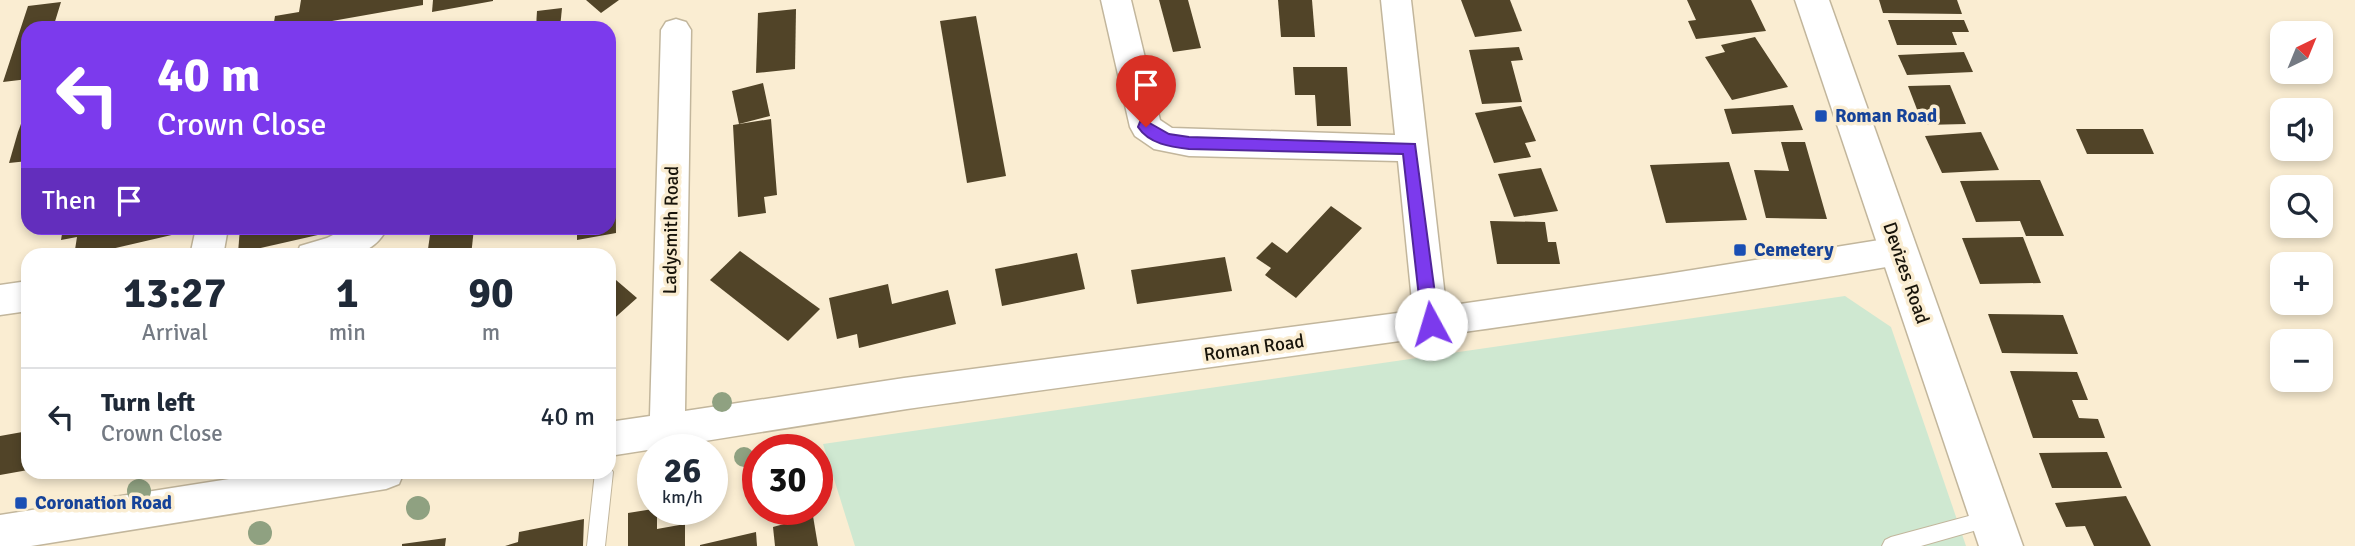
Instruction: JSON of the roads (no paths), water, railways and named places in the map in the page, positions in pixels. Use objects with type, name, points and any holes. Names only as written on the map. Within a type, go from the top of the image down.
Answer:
[{"type":"main road","name":"Devizes Road","points":[[1812,0],[1996,532]]},
{"type":"street","points":[[1116,0],[1146,127],[1165,140],[1189,143],[1410,148]]},
{"type":"street","points":[[1396,0],[1431,324]]},
{"type":"street","name":"Ladysmith Road","points":[[667,431],[676,30]]},
{"type":"street","points":[[341,248],[362,235]]},
{"type":"street","name":"Roman Road","points":[[616,438],[943,388],[1431,324],[1710,284],[1898,251]]},
{"type":"street","points":[[0,300],[21,297]]},
{"type":"street","points":[[0,533],[342,479]]},
{"type":"lane","points":[[596,546],[603,479]]},
{"type":"lane","points":[[1891,546],[1996,532]]},
{"type":"place","name":"Roman Road","points":[[1821,116]]},
{"type":"place","name":"Cemetery","points":[[1740,250]]},
{"type":"place","name":"Coronation Road","points":[[21,503]]}]
